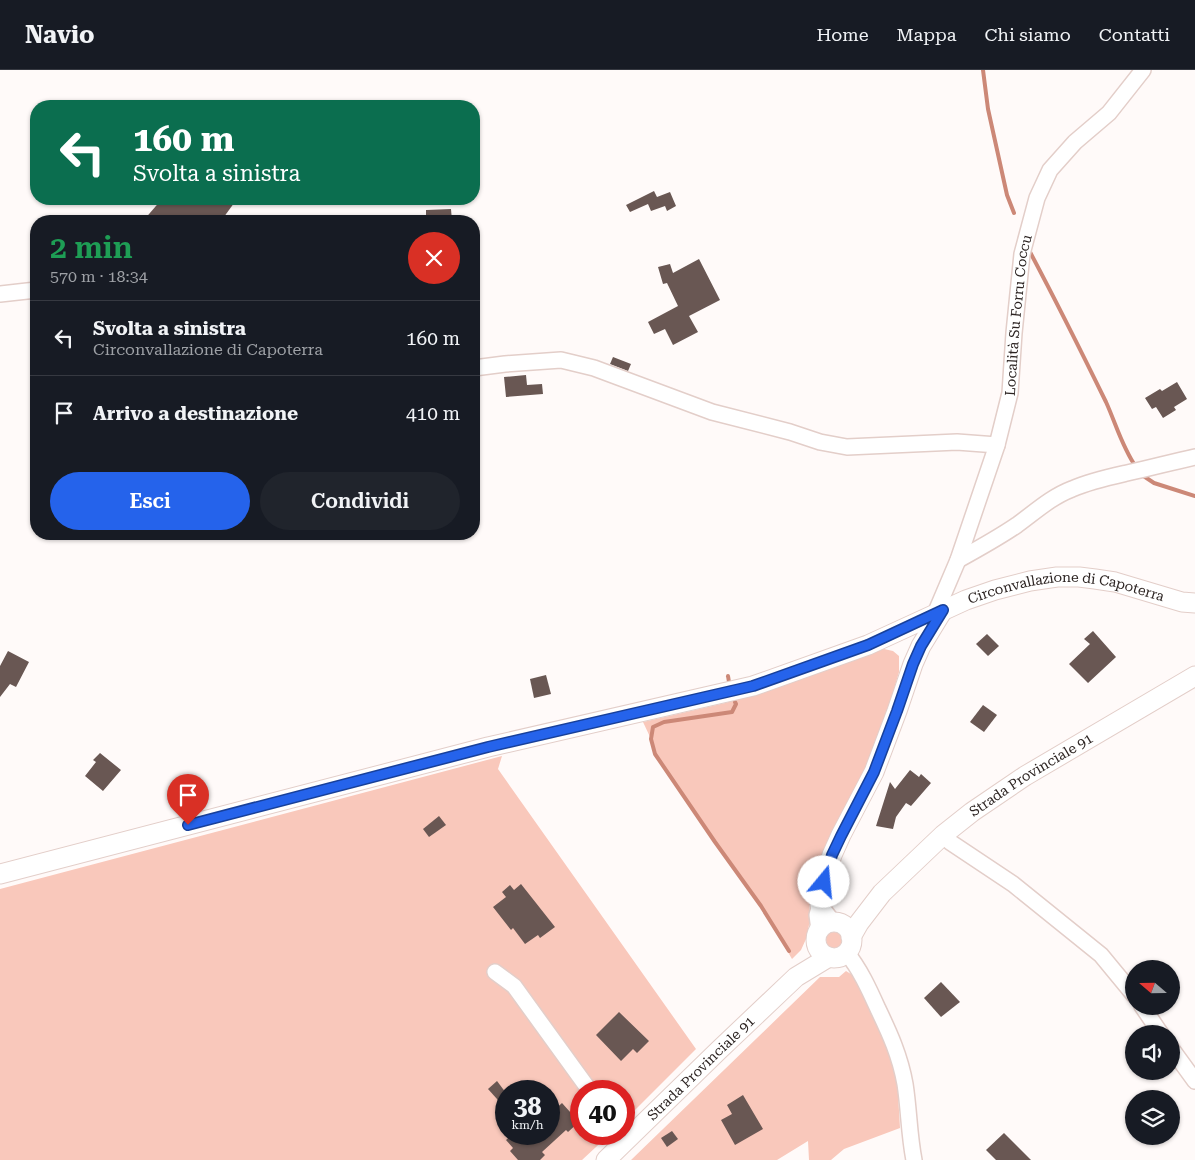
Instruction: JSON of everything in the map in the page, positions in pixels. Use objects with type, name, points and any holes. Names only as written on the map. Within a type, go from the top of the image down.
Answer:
[{"type":"street","name":"Località Su Forru Coccu","points":[[939,612],[997,445],[1010,392],[1022,254],[1037,198],[1050,170],[1075,142],[1109,114],[1143,70]]},
{"type":"street","points":[[0,294],[30,291]]},
{"type":"street","points":[[480,367],[561,360],[594,368],[712,412],[790,432],[820,442],[847,447],[957,442],[997,445]]},
{"type":"street","points":[[958,560],[993,541],[1052,499],[1065,492],[1096,480],[1195,457]]},
{"type":"street","name":"Circonvallazione di Capoterra","points":[[0,874],[488,747],[753,686],[868,645],[961,602],[995,590],[1030,582],[1057,577],[1079,577],[1115,582],[1191,605]]},
{"type":"street","points":[[945,591],[953,600],[961,602]]},
{"type":"street","points":[[914,1160],[905,1085],[895,1045],[864,978],[856,964],[833,938],[820,905],[832,855],[874,772],[913,664],[939,612]]},
{"type":"street","points":[[889,635],[899,638],[905,643],[913,664]]},
{"type":"street","name":"Strada Provinciale 91","points":[[617,1149],[796,977],[833,938],[848,913],[882,893],[943,835],[972,812],[1025,776],[1195,676]]},
{"type":"street","points":[[943,835],[950,842],[1013,884],[1101,955],[1125,984]]},
{"type":"street","points":[[495,972],[514,986],[582,1080]]},
{"type":"street","points":[[1180,1060],[1195,1081]]},
{"type":"shaded area","points":[[884,649],[893,651],[899,656],[899,672],[888,710],[871,757],[816,870],[810,898],[809,925],[806,939],[801,950],[792,959],[761,906],[655,754],[651,739],[643,722],[749,696]]},
{"type":"shaded area","points":[[502,756],[498,769],[696,1049],[635,1110],[635,1080],[570,1080],[570,1145],[598,1145],[582,1160],[0,1160],[0,889]]},
{"type":"shaded area","points":[[834,932],[840,934],[842,940],[840,946],[834,948],[828,946],[826,940],[828,934]]},
{"type":"shaded area","points":[[846,971],[854,976],[865,990],[894,1064],[900,1128],[844,1149],[831,1160],[809,1160],[808,1141],[777,1160],[631,1160],[820,977],[839,977]]},
{"type":"building","points":[[654,191],[657,197],[670,192],[676,206],[667,211],[665,206],[651,211],[648,204],[630,212],[626,205]]},
{"type":"building","points":[[157,205],[233,205],[225,215],[148,215]]},
{"type":"building","points":[[451,209],[452,215],[426,215],[426,210]]},
{"type":"building","points":[[699,259],[720,300],[689,316],[698,332],[673,345],[665,329],[654,334],[648,322],[678,306],[667,283],[663,284],[658,267],[670,264],[673,273]]},
{"type":"building","points":[[613,357],[631,364],[628,371],[610,364]]},
{"type":"building","points":[[526,375],[527,385],[542,384],[543,394],[506,397],[504,377]]},
{"type":"building","points":[[1177,382],[1187,399],[1174,407],[1176,410],[1163,418],[1156,407],[1152,409],[1145,398]]},
{"type":"building","points":[[1093,631],[1116,657],[1088,683],[1069,664],[1090,644],[1084,639]]},
{"type":"building","points":[[987,634],[999,646],[988,656],[976,644]]},
{"type":"building","points":[[8,651],[29,662],[16,687],[10,684],[0,697],[0,666]]},
{"type":"building","points":[[546,675],[551,694],[534,698],[530,679]]},
{"type":"building","points":[[983,705],[997,715],[984,732],[970,722]]},
{"type":"building","points":[[100,753],[121,770],[103,791],[85,776],[96,762],[93,760]]},
{"type":"building","points":[[910,770],[919,777],[921,774],[931,783],[911,806],[906,803],[896,817],[893,829],[876,826],[890,782],[895,789]]},
{"type":"building","points":[[439,816],[446,825],[429,837],[423,829]]},
{"type":"building","points":[[521,884],[555,927],[540,938],[538,935],[525,944],[493,907],[506,897],[502,892],[510,885],[514,890]]},
{"type":"building","points":[[941,982],[960,1002],[941,1017],[924,998]]},
{"type":"building","points":[[619,1012],[649,1041],[637,1053],[633,1049],[621,1061],[596,1035]]},
{"type":"building","points":[[495,1083],[495,1097],[488,1089]]},
{"type":"building","points":[[743,1095],[763,1129],[735,1145],[721,1120],[732,1114],[727,1105]]},
{"type":"building","points":[[562,1103],[570,1112],[570,1130],[568,1132],[566,1130],[560,1136],[560,1105]]},
{"type":"building","points":[[672,1131],[678,1139],[667,1147],[661,1138]]},
{"type":"building","points":[[1004,1133],[1031,1160],[996,1160],[986,1150]]},
{"type":"building","points":[[510,1145],[550,1145],[542,1152],[545,1155],[540,1160],[518,1160],[510,1151],[513,1148]]},
{"type":"waterway","points":[[983,70],[988,109],[1007,195],[1014,213]]},
{"type":"waterway","points":[[1030,252],[1097,383],[1123,443],[1136,467]]},
{"type":"waterway","points":[[1142,475],[1154,483],[1195,496]]},
{"type":"waterway","points":[[728,676],[729,682]]},
{"type":"waterway","points":[[735,702],[736,704],[732,712],[664,722],[653,727],[651,739],[655,754],[761,906],[789,951]]},
{"type":"route","points":[[188,825],[488,747],[753,686],[868,645],[943,610],[921,646],[913,664],[874,772],[832,855],[824,882]]}]
